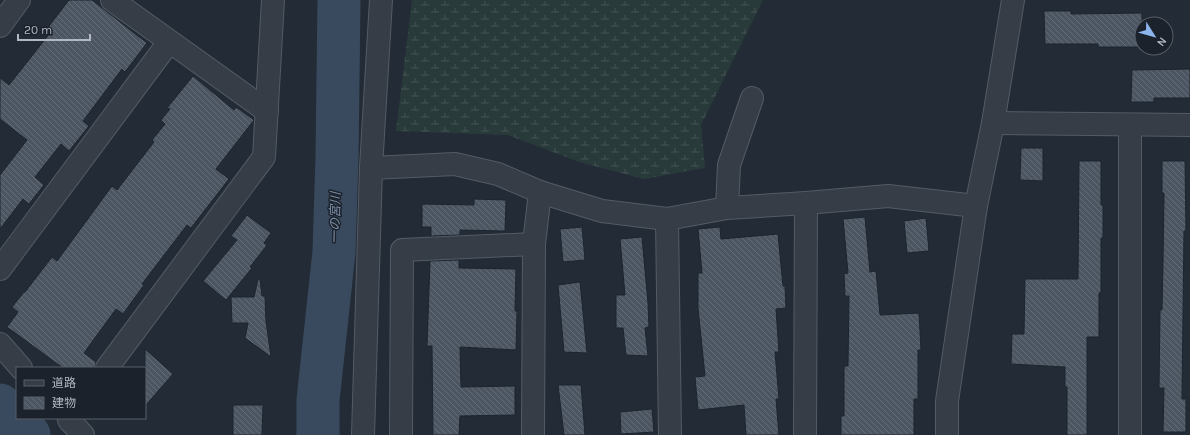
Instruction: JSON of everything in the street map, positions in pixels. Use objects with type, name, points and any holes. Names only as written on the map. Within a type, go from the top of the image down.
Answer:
[{"type":"street","points":[[0,26],[19,0]]},
{"type":"street","points":[[112,0],[267,111]]},
{"type":"street","points":[[108,367],[264,156],[273,0]]},
{"type":"street","points":[[363,435],[371,168],[380,0]]},
{"type":"street","points":[[947,435],[947,401],[976,206],[993,123],[1013,0]]},
{"type":"street","points":[[0,269],[169,42]]},
{"type":"street","points":[[727,208],[729,165],[752,98]]},
{"type":"street","points":[[993,123],[1190,125]]},
{"type":"street","points":[[1130,125],[1130,435]]},
{"type":"street","points":[[371,168],[455,164],[498,174],[540,192],[602,211],[667,220],[727,208],[888,196],[976,206]]},
{"type":"street","points":[[533,435],[534,244],[540,192]]},
{"type":"street","points":[[805,435],[806,203]]},
{"type":"street","points":[[667,220],[670,435]]},
{"type":"street","points":[[401,435],[402,250],[534,244]]},
{"type":"street","points":[[0,344],[20,367]]},
{"type":"green space","points":[[412,0],[763,0],[701,125],[705,168],[644,179],[579,162],[508,135],[396,131]]},
{"type":"building","points":[[69,0],[92,0],[147,43],[125,72],[122,69],[83,121],[89,126],[69,151],[61,144],[35,177],[44,185],[29,204],[23,199],[0,229],[0,175],[27,140],[0,119],[0,78],[9,85],[50,33],[46,30]]},
{"type":"building","points":[[1044,11],[1071,11],[1071,14],[1142,13],[1142,16],[1134,16],[1134,47],[1098,47],[1098,44],[1045,44]]},
{"type":"building","points":[[1190,69],[1190,98],[1154,98],[1154,102],[1131,102],[1132,70]]},
{"type":"building","points":[[193,76],[234,110],[236,107],[254,120],[216,169],[229,179],[191,228],[187,225],[142,284],[144,285],[123,314],[116,309],[84,353],[96,362],[95,367],[62,367],[7,327],[18,312],[12,307],[52,257],[57,261],[112,186],[117,190],[154,142],[152,140],[165,124],[161,120],[170,109],[167,108]]},
{"type":"building","points":[[1021,148],[1043,148],[1043,181],[1020,180]]},
{"type":"building","points":[[1079,161],[1101,161],[1103,238],[1101,238],[1101,293],[1099,293],[1099,337],[1087,337],[1087,435],[1067,435],[1067,387],[1065,387],[1065,367],[1011,364],[1012,334],[1024,334],[1025,279],[1078,279]]},
{"type":"building","points":[[1162,161],[1185,161],[1186,231],[1184,231],[1182,399],[1186,399],[1186,432],[1163,432],[1164,388],[1159,388],[1164,193],[1162,193]]},
{"type":"building","points":[[474,199],[506,200],[505,231],[460,230],[460,235],[431,236],[431,227],[422,227],[422,204],[474,205]]},
{"type":"building","points":[[247,215],[271,233],[264,243],[267,245],[250,267],[252,268],[226,300],[203,281],[237,240],[231,236]]},
{"type":"building","points":[[865,217],[870,272],[876,271],[880,315],[919,313],[921,350],[918,350],[918,399],[914,399],[914,435],[841,435],[841,416],[844,416],[844,366],[848,366],[849,296],[845,296],[844,274],[848,273],[843,219]]},
{"type":"building","points":[[926,218],[929,251],[907,253],[904,221]]},
{"type":"building","points":[[582,227],[585,260],[563,262],[560,229]]},
{"type":"building","points":[[720,227],[721,239],[778,234],[783,286],[785,286],[786,308],[776,309],[779,352],[775,352],[779,399],[776,399],[779,435],[746,435],[744,405],[698,410],[695,377],[705,376],[698,308],[698,273],[702,273],[698,229]]},
{"type":"building","points":[[642,237],[648,303],[649,327],[645,328],[648,356],[626,355],[623,328],[616,328],[616,295],[625,295],[620,239]]},
{"type":"building","points":[[459,260],[459,268],[516,269],[516,350],[460,347],[461,387],[515,386],[515,415],[460,416],[459,435],[433,435],[432,346],[427,346],[430,261]]},
{"type":"building","points":[[258,279],[260,279],[262,296],[265,296],[266,321],[271,357],[245,338],[248,323],[232,323],[231,297],[254,297]]},
{"type":"building","points":[[580,282],[587,353],[564,352],[558,285]]},
{"type":"building","points":[[145,349],[173,374],[146,405],[146,367]]},
{"type":"building","points":[[558,385],[581,385],[585,435],[564,435]]},
{"type":"building","points":[[233,405],[263,405],[262,435],[233,435]]},
{"type":"building","points":[[652,409],[654,432],[621,434],[620,412]]},
{"type":"waterway","name":"一の宮川","points":[[318,435],[318,400],[334,252],[339,0]]},
{"type":"waterway","points":[[0,405],[29,435]]}]
